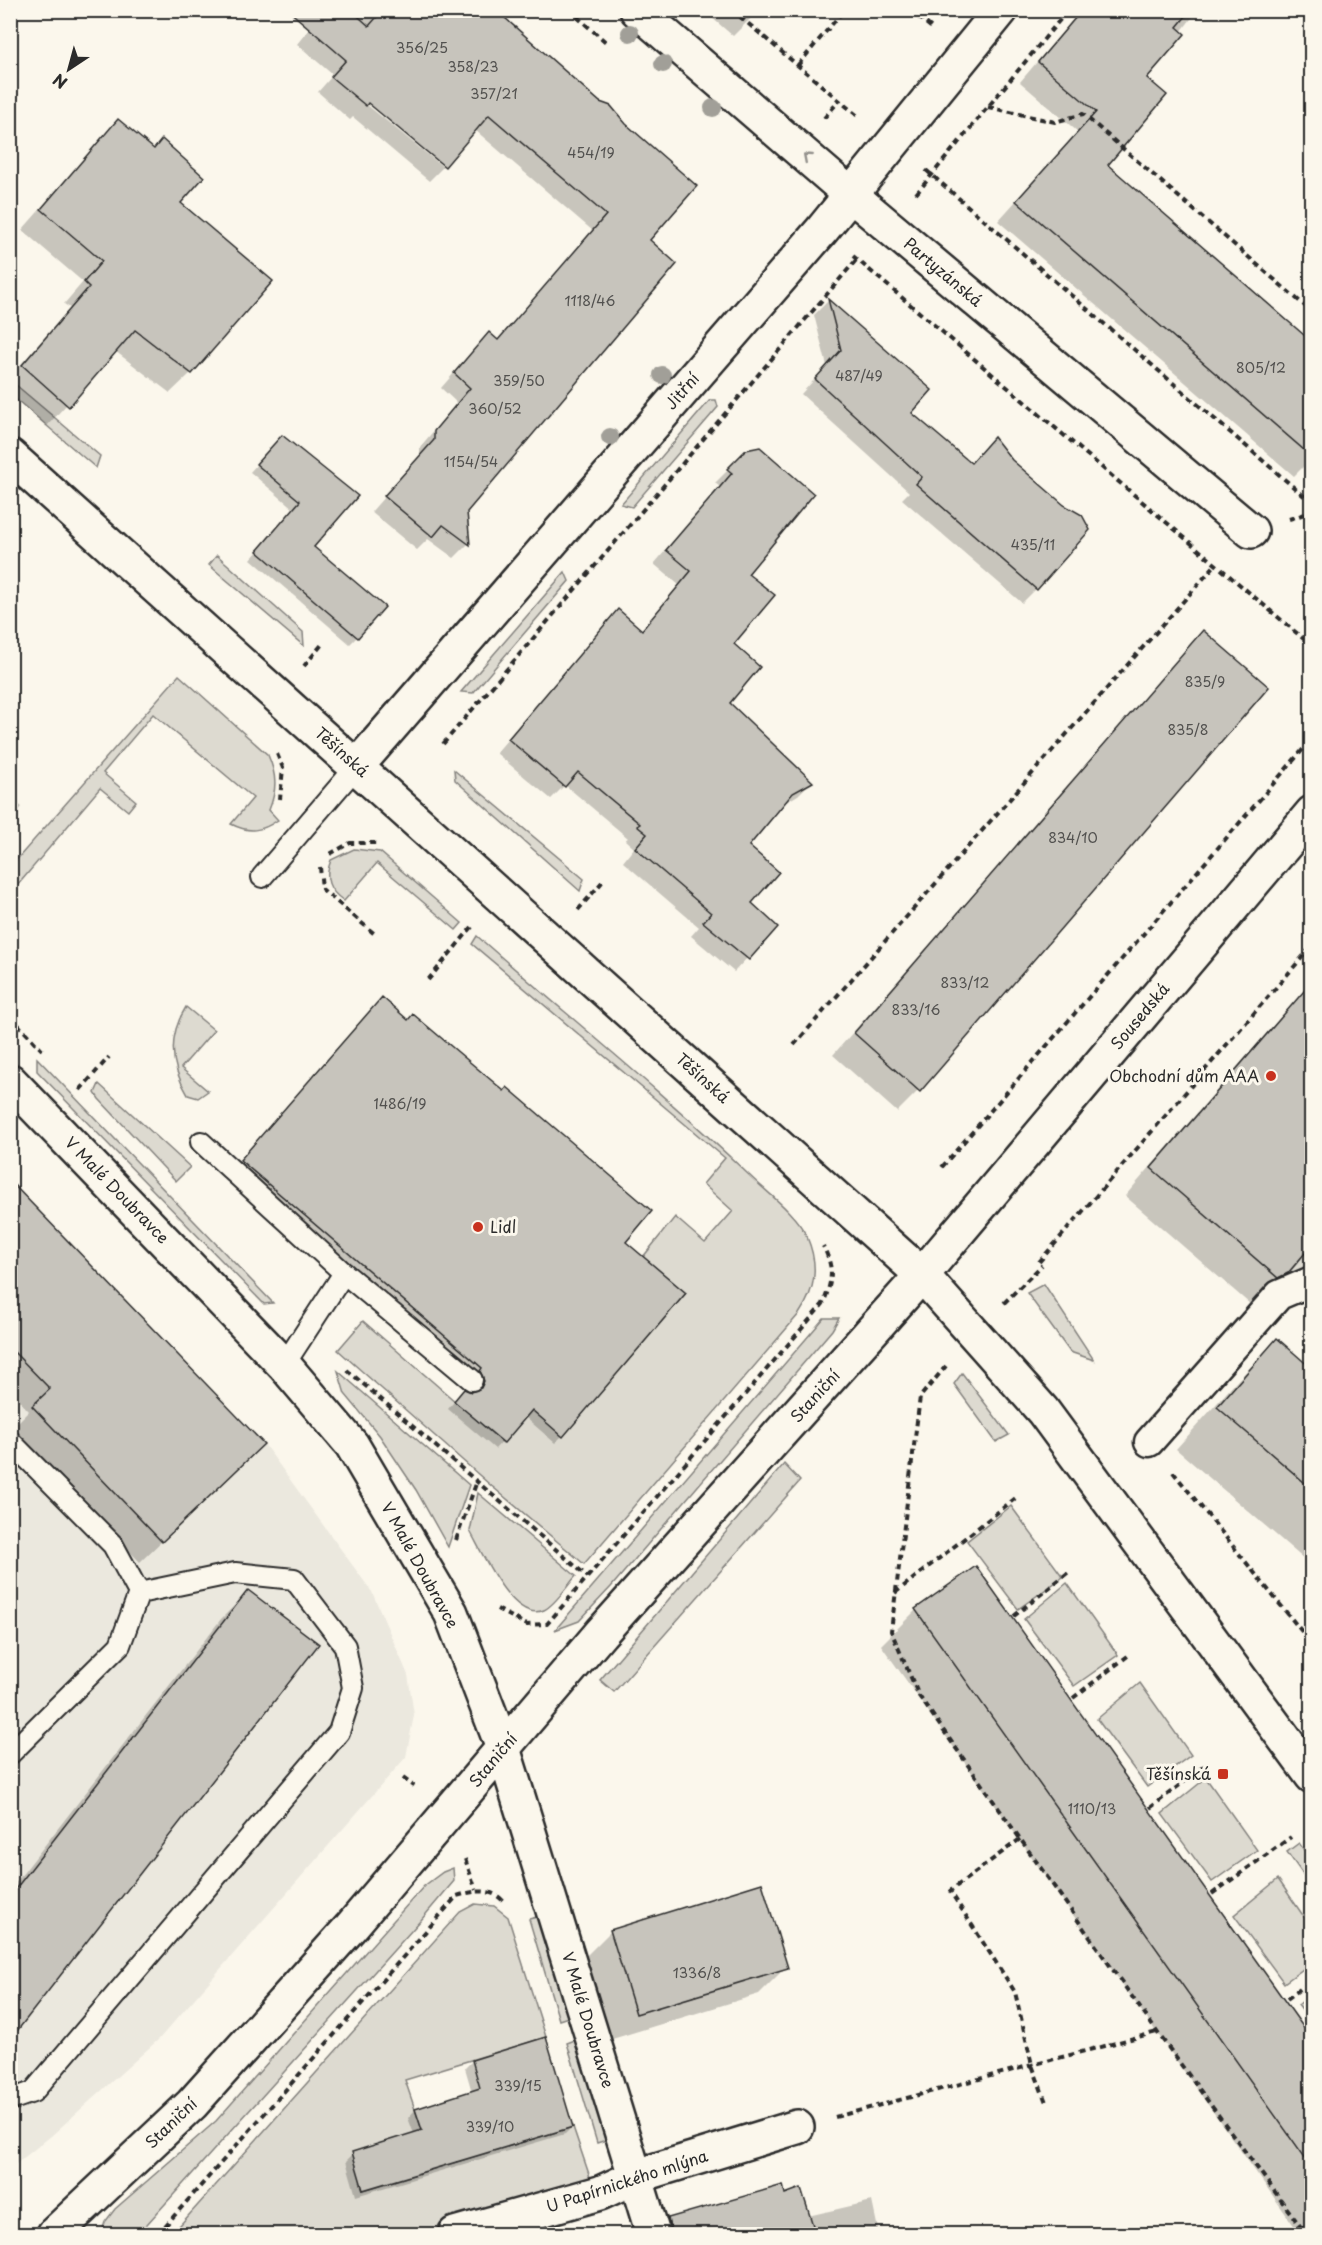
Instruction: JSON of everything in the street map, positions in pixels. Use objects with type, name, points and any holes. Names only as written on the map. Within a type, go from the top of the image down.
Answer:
[{"type":"street","name":"Partyzánská","points":[[638,10],[851,195],[1251,531]]},
{"type":"street","name":"Jitřní","points":[[357,766],[851,195],[1001,10]]},
{"type":"street","name":"Těšínská","points":[[10,456],[922,1275],[1043,1411],[1311,1776]]},
{"type":"street","name":"Sousedská","points":[[922,1275],[1311,813]]},
{"type":"street","name":"V Malé Doubravce","points":[[10,1081],[284,1365],[352,1445],[451,1613],[503,1748],[637,2176],[653,2235]]},
{"type":"street","name":"Staniční","points":[[54,2235],[192,2104],[350,1928],[601,1633],[922,1275]]},
{"type":"street","points":[[1149,1442],[1279,1295],[1311,1281]]},
{"type":"street","name":"U Papírnického mlýna","points":[[456,2235],[600,2193],[637,2176],[797,2127]]},
{"type":"lane","points":[[262,877],[357,766]]},
{"type":"lane","points":[[201,1142],[344,1273],[472,1380]]},
{"type":"lane","points":[[284,1365],[344,1273]]},
{"type":"lane","points":[[10,1441],[113,1545],[139,1593],[120,1645],[10,1754]]},
{"type":"lane","points":[[10,2100],[33,2092],[339,1732],[353,1688],[345,1646],[294,1579],[235,1573],[139,1593]]},
{"type":"path","points":[[732,10],[892,145],[932,175],[1311,503]]},
{"type":"path","points":[[798,65],[844,10]]},
{"type":"path","points":[[889,227],[1068,10]]},
{"type":"path","points":[[988,107],[1055,122],[1083,114],[1311,312]]},
{"type":"path","points":[[443,744],[857,259]]},
{"type":"path","points":[[794,1045],[1216,565],[1311,646]]},
{"type":"path","points":[[942,1167],[1311,739]]},
{"type":"path","points":[[376,936],[322,889],[318,869],[328,855],[350,843],[377,843],[384,846]]},
{"type":"path","points":[[428,980],[476,922]]},
{"type":"path","points":[[1306,2235],[1157,2032],[919,1696],[891,1631],[920,1397],[974,1334],[1040,1264],[1311,946]]},
{"type":"path","points":[[80,1090],[109,1057]]},
{"type":"path","points":[[492,1604],[500,1611],[527,1625],[547,1624],[823,1304],[832,1280],[829,1257],[818,1237]]},
{"type":"path","points":[[1149,1442],[1311,1644]]},
{"type":"path","points":[[455,1545],[477,1481]]},
{"type":"path","points":[[896,1593],[1017,1497]]},
{"type":"path","points":[[1014,1616],[1070,1571]]},
{"type":"path","points":[[1073,1698],[1130,1655]]},
{"type":"path","points":[[1150,1808],[1207,1764]]},
{"type":"path","points":[[1212,1894],[1292,1837]]},
{"type":"path","points":[[1020,1839],[950,1891],[1015,1992],[1032,2065],[1047,2105]]},
{"type":"path","points":[[158,2235],[457,1896],[476,1890],[499,1895],[506,1903]]},
{"type":"path","points":[[1287,1999],[1311,1980]]},
{"type":"path","points":[[797,2127],[1157,2032]]},
{"type":"shaded area","points":[[10,380],[100,456],[96,468],[11,395]]},
{"type":"shaded area","points":[[710,400],[716,400],[718,407],[632,507],[621,504]]},
{"type":"shaded area","points":[[217,555],[303,632],[304,646],[209,565]]},
{"type":"shaded area","points":[[565,572],[569,581],[473,693],[461,692]]},
{"type":"shaded area","points":[[179,675],[268,755],[275,783],[269,810],[278,820],[255,830],[231,824],[253,798],[153,714],[103,773],[136,801],[128,811],[100,788],[11,893],[11,866]]},
{"type":"shaded area","points":[[454,770],[584,879],[580,891],[455,780]]},
{"type":"shaded area","points":[[354,849],[380,852],[462,923],[456,930],[377,863],[344,901],[331,888],[328,878],[329,866],[331,860]]},
{"type":"shaded area","points":[[477,936],[648,1083],[780,1203],[802,1228],[813,1257],[812,1286],[799,1314],[584,1564],[488,1483],[338,1350],[363,1321],[503,1443],[532,1410],[563,1436],[686,1293],[643,1257],[675,1217],[705,1243],[733,1211],[703,1184],[725,1158],[472,944]]},
{"type":"shaded area","points":[[186,1007],[214,1030],[181,1068],[208,1091],[198,1098],[188,1095],[175,1062],[176,1029]]},
{"type":"shaded area","points":[[37,1058],[273,1303],[264,1304],[37,1071]]},
{"type":"shaded area","points":[[99,1084],[190,1167],[176,1181],[99,1099],[95,1093]]},
{"type":"shaded area","points":[[11,1181],[264,1444],[372,1592],[408,1675],[414,1715],[406,1757],[159,2039],[51,2136],[11,2168]]},
{"type":"shaded area","points":[[1311,1246],[1311,1298],[1286,1276]]},
{"type":"shaded area","points":[[1044,1284],[1094,1360],[1070,1352],[1027,1293]]},
{"type":"shaded area","points":[[824,1318],[839,1318],[832,1330],[611,1587],[579,1621],[555,1630]]},
{"type":"shaded area","points":[[338,1371],[469,1485],[448,1547],[416,1490],[380,1436],[345,1394]]},
{"type":"shaded area","points":[[962,1373],[1009,1435],[996,1442],[954,1384]]},
{"type":"shaded area","points":[[784,1464],[800,1481],[614,1692],[600,1680]]},
{"type":"shaded area","points":[[478,1493],[576,1576],[548,1608],[532,1611],[521,1607],[500,1584],[470,1531]]},
{"type":"shaded area","points":[[1011,1506],[1063,1577],[1018,1609],[967,1541]]},
{"type":"shaded area","points":[[1067,1583],[1118,1655],[1074,1686],[1024,1619]]},
{"type":"shaded area","points":[[1140,1683],[1191,1755],[1147,1787],[1097,1719]]},
{"type":"shaded area","points":[[1206,1778],[1257,1850],[1212,1882],[1162,1814]]},
{"type":"shaded area","points":[[1299,1843],[1311,1860],[1311,1886],[1287,1852]]},
{"type":"shaded area","points":[[453,1868],[454,1881],[421,1920],[138,2234],[101,2234],[105,2222],[115,2209],[216,2121],[424,1886],[443,1872]]},
{"type":"shaded area","points":[[1278,1879],[1311,1927],[1311,1963],[1284,1983],[1234,1915]]},
{"type":"shaded area","points":[[475,1904],[494,1906],[508,1917],[546,2037],[405,2080],[422,2130],[364,2190],[573,2127],[593,2186],[419,2234],[172,2234],[460,1912]]},
{"type":"shaded area","points":[[537,1917],[568,2017],[559,2020],[529,1919]]},
{"type":"shaded area","points":[[1311,1994],[1311,2022],[1298,2005]]},
{"type":"shaded area","points":[[575,2040],[606,2140],[597,2143],[567,2043]]},
{"type":"building","points":[[288,10],[351,10],[369,26],[383,10],[496,10],[600,102],[611,106],[626,124],[697,186],[650,240],[677,264],[467,512],[470,545],[443,525],[433,537],[384,496],[434,440],[434,431],[470,388],[454,373],[489,332],[498,340],[606,215],[489,115],[445,167],[368,103],[366,106],[331,77],[346,60]]},
{"type":"building","points":[[1082,10],[1191,10],[1177,27],[1185,34],[1147,78],[1167,95],[1108,165],[1311,341],[1311,456],[1016,201],[1096,112],[1038,62]]},
{"type":"building","points":[[118,119],[154,149],[162,139],[204,177],[181,203],[273,281],[192,374],[135,330],[69,407],[22,365],[89,287],[84,282],[102,261],[41,209]]},
{"type":"building","points":[[828,299],[932,390],[912,413],[971,463],[994,437],[1012,460],[1064,505],[1082,515],[1090,530],[1037,590],[916,484],[922,477],[815,379],[841,350]]},
{"type":"building","points":[[282,435],[358,496],[314,547],[385,607],[358,638],[257,551],[300,501],[256,464]]},
{"type":"building","points":[[760,447],[814,494],[748,574],[775,595],[734,644],[760,667],[730,703],[813,782],[793,793],[749,846],[779,872],[752,903],[778,927],[749,960],[703,922],[711,913],[635,848],[647,834],[637,826],[640,824],[578,772],[565,787],[508,739],[618,609],[642,630],[691,571],[666,550],[732,473],[727,469],[746,450]]},
{"type":"building","points":[[1203,630],[1269,687],[920,1092],[854,1033]]},
{"type":"building","name":"Obchodní dům AAA","points":[[1311,983],[1311,1246],[1288,1273],[1278,1278],[1151,1168]]},
{"type":"building","name":"Lidl","points":[[382,997],[408,1020],[413,1014],[504,1091],[507,1087],[652,1211],[626,1242],[686,1293],[563,1437],[532,1410],[504,1443],[454,1401],[464,1389],[471,1392],[481,1388],[484,1381],[480,1371],[482,1368],[240,1160]]},
{"type":"building","points":[[10,1181],[264,1444],[162,1542],[32,1406],[50,1389],[10,1348]]},
{"type":"building","points":[[1277,1338],[1311,1368],[1311,1488],[1217,1407]]},
{"type":"building","points":[[976,1566],[1311,2038],[1311,2166],[915,1609]]},
{"type":"building","points":[[248,1590],[319,1644],[10,2040],[10,1896]]},
{"type":"building","points":[[762,1883],[788,1968],[636,2014],[610,1930]]},
{"type":"building","points":[[546,2037],[573,2127],[363,2190],[352,2152],[422,2130],[415,2109],[480,2088],[472,2060]]},
{"type":"building","points":[[783,2185],[785,2194],[801,2188],[816,2235],[671,2235],[668,2218]]},
{"type":"place","name":"Obchodní dům AAA","points":[[1271,1076]]},
{"type":"place","name":"Lidl","points":[[478,1227]]},
{"type":"place","name":"Těšínská","points":[[1223,1774]]}]
